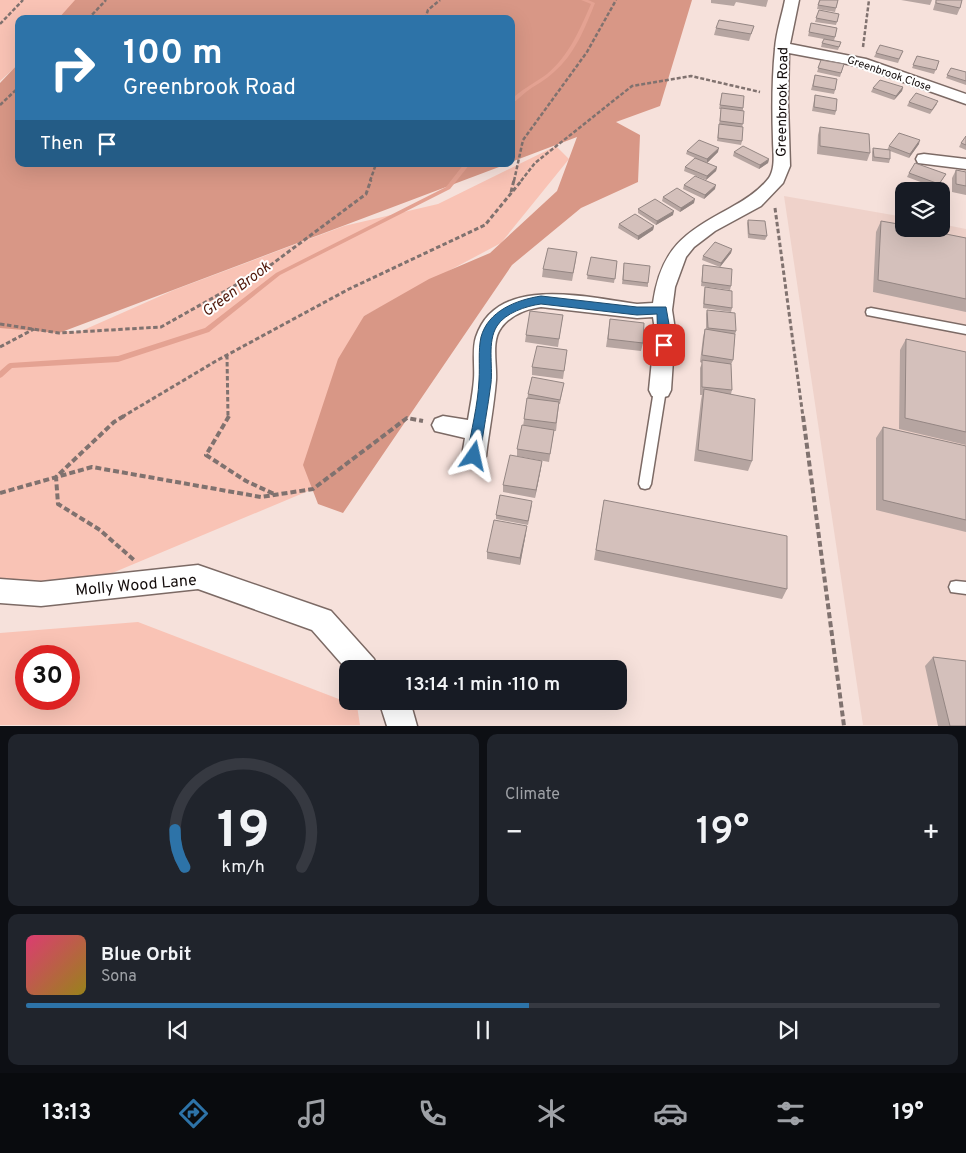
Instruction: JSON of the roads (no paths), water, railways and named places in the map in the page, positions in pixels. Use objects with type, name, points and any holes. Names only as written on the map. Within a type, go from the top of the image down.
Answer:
[{"type":"street","name":"Greenbrook Road","points":[[660,390],[665,330],[662,310],[665,286],[677,255],[688,242],[709,227],[755,202],[768,191],[777,179],[782,166],[782,47],[792,0]]},
{"type":"street","name":"Greenbrook Close","points":[[782,47],[861,62],[966,99]]},
{"type":"street","points":[[924,158],[966,164]]},
{"type":"street","points":[[474,456],[485,381],[486,338],[493,323],[506,312],[524,303],[541,300],[637,311],[662,310]]},
{"type":"street","points":[[443,425],[478,431]]},
{"type":"street","name":"Molly Wood Lane","points":[[0,591],[41,594],[198,577],[321,620],[356,660]]},
{"type":"lane","points":[[871,312],[966,330]]},
{"type":"lane","points":[[645,484],[660,390]]},
{"type":"waterway","name":"Green Brook","points":[[515,99],[554,70],[567,55],[582,30],[593,3],[583,0]]},
{"type":"waterway","name":"Green Brook","points":[[0,375],[10,366],[118,359],[207,330],[278,274],[448,188],[465,167]]}]
